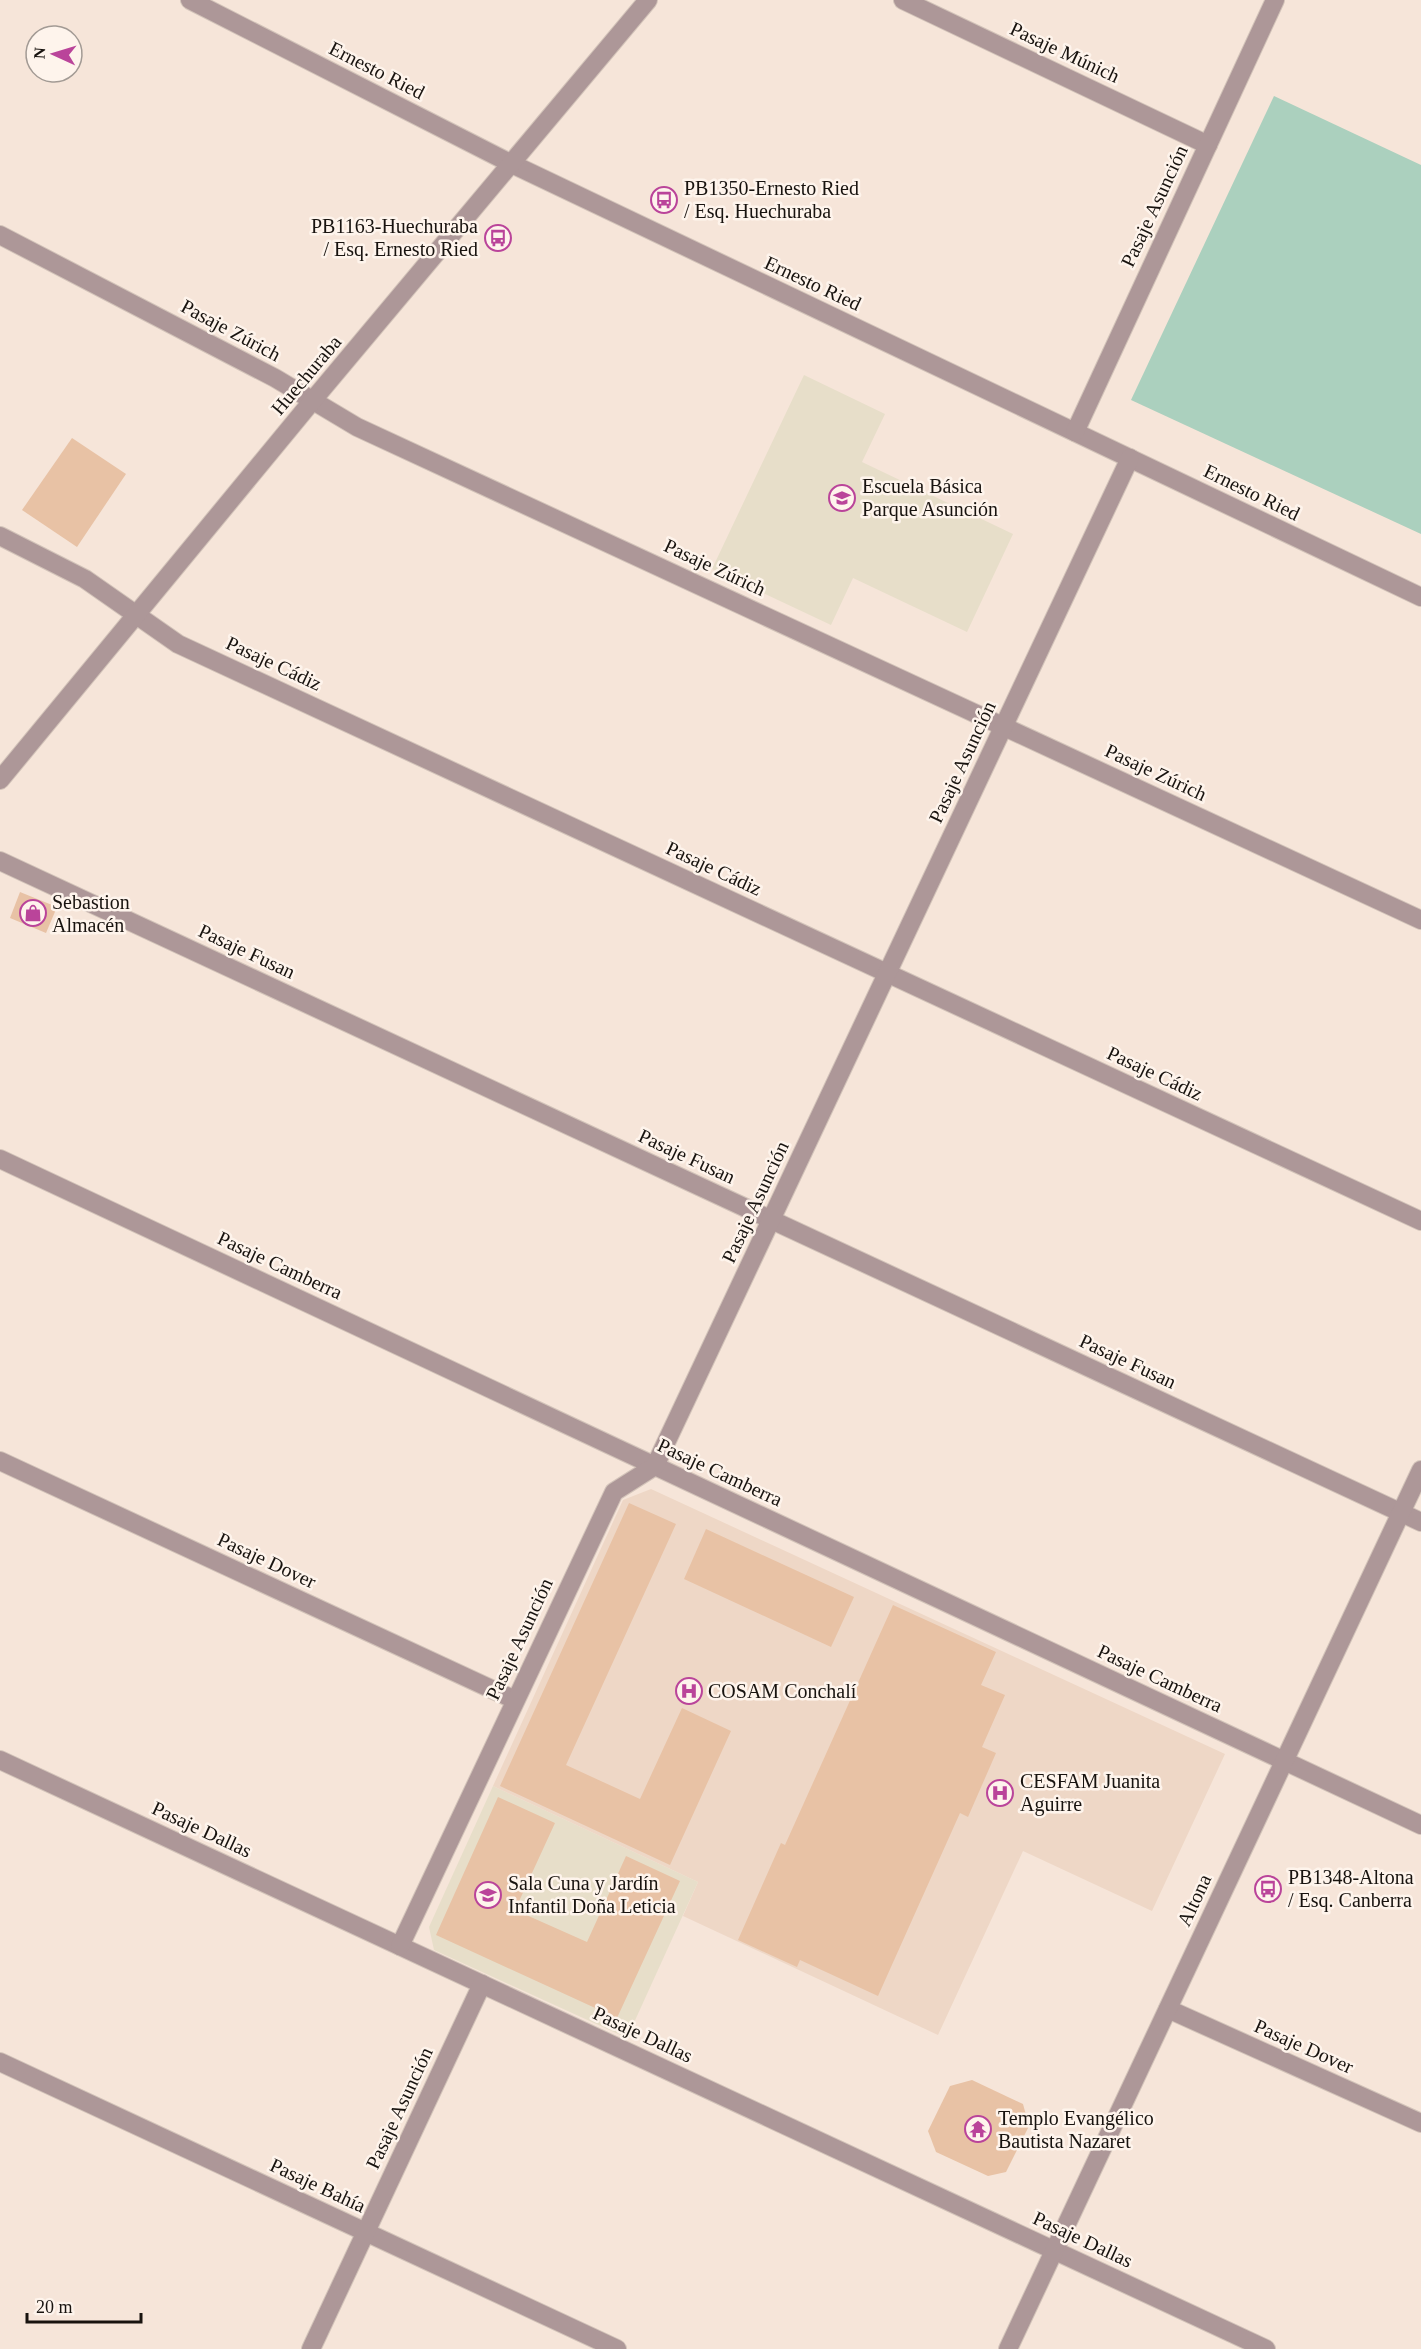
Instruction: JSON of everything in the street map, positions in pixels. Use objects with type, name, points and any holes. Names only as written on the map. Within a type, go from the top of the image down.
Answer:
[{"type":"street","name":"Ernesto Ried","points":[[190,0],[512,164],[1421,597]]},
{"type":"street","name":"Huechuraba","points":[[0,780],[313,400],[648,0]]},
{"type":"street","name":"Pasaje Múnich","points":[[903,0],[1208,145]]},
{"type":"street","name":"Pasaje Asunción","points":[[1075,432],[1275,0]]},
{"type":"street","name":"Pasaje Zúrich","points":[[0,236],[265,373],[357,427],[1421,920]]},
{"type":"street","name":"Pasaje Asunción","points":[[400,1946],[614,1492],[655,1466],[1130,458]]},
{"type":"street","name":"Pasaje Cádiz","points":[[0,536],[85,579],[178,644],[1421,1221]]},
{"type":"street","name":"Pasaje Fusan","points":[[0,861],[1421,1522]]},
{"type":"street","name":"Pasaje Camberra","points":[[0,1159],[1421,1825]]},
{"type":"street","name":"Pasaje Dover","points":[[0,1461],[515,1700]]},
{"type":"street","name":"Altona","points":[[1008,2349],[1421,1470]]},
{"type":"street","name":"Pasaje Dallas","points":[[0,1760],[1266,2349]]},
{"type":"street","name":"Pasaje Asunción","points":[[311,2349],[482,1984]]},
{"type":"street","name":"Pasaje Dover","points":[[1168,2009],[1421,2123]]},
{"type":"street","name":"Pasaje Bahía","points":[[0,2062],[617,2349]]},
{"type":"shaded area","name":"Escuela Básica Parque Asunción","points":[[804,375],[885,414],[862,462],[1013,534],[967,632],[853,578],[831,625],[712,569]]},
{"type":"shaded area","points":[[651,1489],[1225,1754],[1152,1911],[1023,1851],[938,2035],[683,1916],[698,1882],[493,1786],[623,1500]]},
{"type":"shaded area","points":[[493,1786],[698,1882],[627,2038],[434,1950],[429,1927]]},
{"type":"green space","points":[[1274,96],[1421,165],[1421,534],[1131,400]]},
{"type":"building","points":[[72,438],[126,474],[77,547],[22,510]]},
{"type":"building","name":"Sebastion Almacén","points":[[20,892],[57,907],[46,933],[10,918]]},
{"type":"building","points":[[629,1503],[676,1524],[566,1765],[640,1799],[682,1708],[731,1731],[670,1865],[500,1786]]},
{"type":"building","points":[[706,1529],[854,1597],[831,1647],[684,1579]]},
{"type":"building","points":[[893,1605],[996,1652],[981,1685],[1005,1695],[982,1747],[996,1753],[968,1817],[960,1813],[878,1996],[800,1960],[797,1967],[738,1940],[781,1843],[785,1845]]},
{"type":"building","name":"Sala Cuna y Jardín Infantil Doña Leticia","points":[[498,1797],[555,1823],[515,1910],[587,1942],[626,1856],[680,1881],[617,2018],[436,1935]]},
{"type":"building","name":"Templo Evangélico Bautista Nazaret","points":[[972,2080],[1023,2104],[1029,2126],[1006,2172],[988,2176],[936,2152],[928,2131],[950,2086]]},
{"type":"place","name":"PB1350-Ernesto Ried / Esq. Huechuraba","points":[[664,200]]},
{"type":"place","name":"PB1163-Huechuraba / Esq. Ernesto Ried","points":[[498,238]]},
{"type":"place","name":"Escuela Básica Parque Asunción","points":[[842,498]]},
{"type":"place","name":"Sebastion Almacén","points":[[33,913]]},
{"type":"place","name":"COSAM Conchalí","points":[[689,1691]]},
{"type":"place","name":"CESFAM Juanita Aguirre","points":[[1000,1793]]},
{"type":"place","name":"PB1348-Altona / Esq. Canberra","points":[[1268,1889]]},
{"type":"place","name":"Sala Cuna y Jardín Infantil Doña Leticia","points":[[488,1895]]},
{"type":"place","name":"Templo Evangélico Bautista Nazaret","points":[[978,2129]]}]
